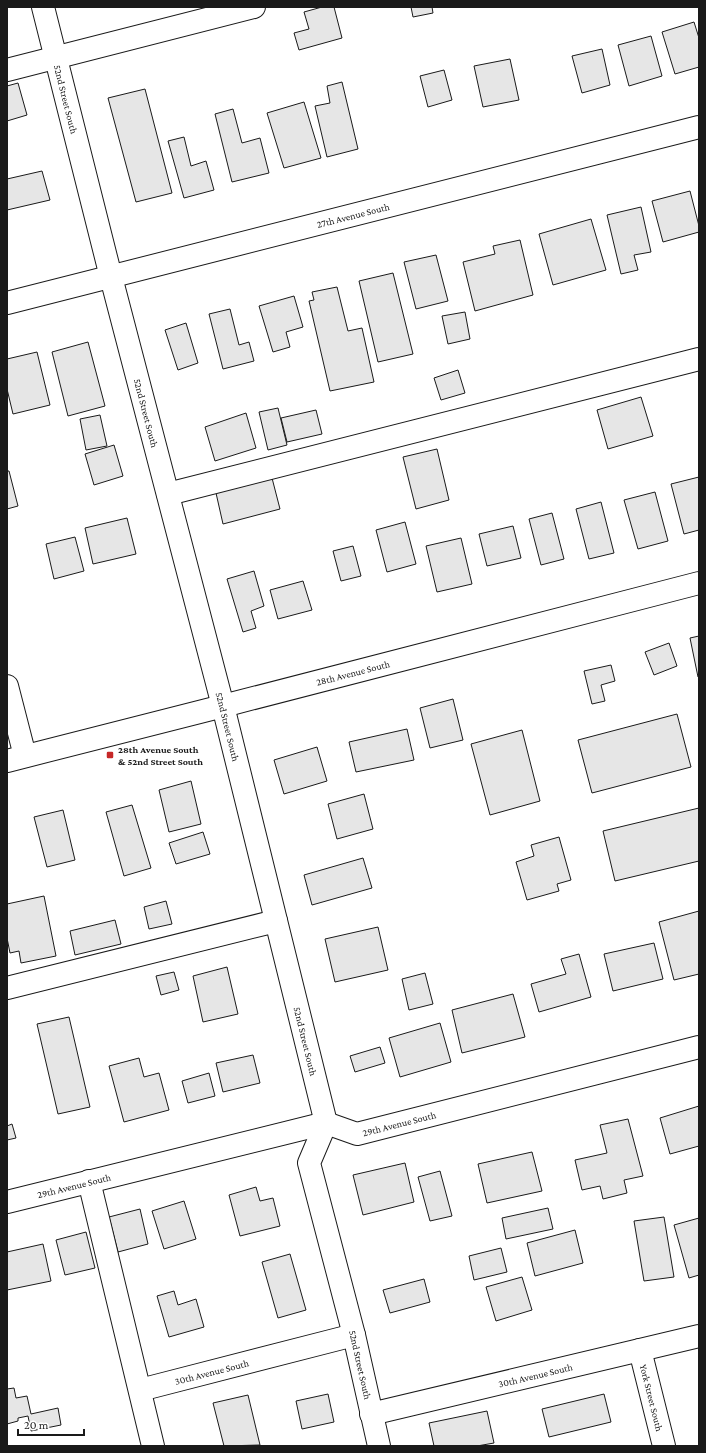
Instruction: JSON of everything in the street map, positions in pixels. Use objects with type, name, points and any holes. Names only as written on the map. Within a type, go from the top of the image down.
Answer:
[{"type":"street","name":"52nd Street South","points":[[43,7],[111,277],[223,706],[326,1123],[308,1163],[354,1335],[379,1446]]},
{"type":"street","points":[[7,70],[254,7]]},
{"type":"street","name":"27th Avenue South","points":[[7,303],[699,128]]},
{"type":"street","points":[[168,494],[699,359]]},
{"type":"street","name":"28th Avenue South","points":[[16,758],[699,583]]},
{"type":"street","points":[[7,686],[16,758]]},
{"type":"street","points":[[7,988],[276,921]]},
{"type":"street","name":"29th Avenue South","points":[[7,1202],[326,1123],[357,1134],[699,1047]]},
{"type":"street","points":[[89,1181],[153,1446]]},
{"type":"street","name":"30th Avenue South","points":[[140,1390],[354,1335]]},
{"type":"street","name":"30th Avenue South","points":[[371,1414],[699,1336]]},
{"type":"street","name":"York Street South","points":[[640,1350],[664,1446]]},
{"type":"building","points":[[322,7],[334,7],[342,38],[299,50],[294,33],[309,29],[304,12]]},
{"type":"building","points":[[411,7],[432,7],[433,13],[413,17]]},
{"type":"building","points":[[694,22],[699,38],[699,67],[675,74],[662,32]]},
{"type":"building","points":[[651,36],[662,76],[629,86],[618,45]]},
{"type":"building","points":[[602,49],[610,85],[582,93],[572,56]]},
{"type":"building","points":[[510,59],[519,100],[483,107],[474,66]]},
{"type":"building","points":[[444,70],[452,100],[428,107],[420,76]]},
{"type":"building","points":[[342,82],[358,149],[327,157],[315,106],[330,103],[327,86]]},
{"type":"building","points":[[18,83],[27,115],[7,121],[7,86]]},
{"type":"building","points":[[145,89],[172,193],[136,202],[108,98]]},
{"type":"building","points":[[304,102],[321,158],[284,168],[267,113]]},
{"type":"building","points":[[233,109],[242,143],[260,138],[269,173],[232,182],[215,114]]},
{"type":"building","points":[[184,137],[191,166],[206,161],[214,190],[184,198],[168,141]]},
{"type":"building","points":[[42,171],[50,200],[7,210],[7,179]]},
{"type":"building","points":[[690,191],[699,226],[699,232],[663,242],[652,201]]},
{"type":"building","points":[[641,207],[651,252],[634,255],[638,270],[621,274],[607,215]]},
{"type":"building","points":[[591,219],[606,270],[553,285],[539,234]]},
{"type":"building","points":[[520,240],[533,295],[475,311],[463,262],[495,254],[493,246]]},
{"type":"building","points":[[436,255],[448,301],[416,309],[404,262]]},
{"type":"building","points":[[393,273],[413,354],[378,362],[359,281]]},
{"type":"building","points":[[337,287],[348,331],[362,328],[374,382],[330,391],[309,301],[314,300],[312,292]]},
{"type":"building","points":[[294,296],[303,327],[286,332],[290,347],[273,352],[259,306]]},
{"type":"building","points":[[230,309],[239,345],[249,342],[254,361],[223,369],[209,314]]},
{"type":"building","points":[[465,312],[470,339],[448,344],[442,316]]},
{"type":"building","points":[[186,323],[198,363],[178,370],[165,330]]},
{"type":"building","points":[[88,342],[105,406],[68,416],[52,352]]},
{"type":"building","points":[[37,352],[50,405],[13,414],[7,389],[7,359]]},
{"type":"building","points":[[458,370],[465,393],[441,400],[434,378]]},
{"type":"building","points":[[641,397],[653,436],[608,449],[597,410]]},
{"type":"building","points":[[278,408],[287,445],[268,450],[259,412]]},
{"type":"building","points":[[316,410],[322,434],[287,442],[281,418]]},
{"type":"building","points":[[246,413],[256,448],[215,461],[205,427]]},
{"type":"building","points":[[100,415],[107,446],[86,450],[80,419]]},
{"type":"building","points":[[114,445],[123,476],[94,485],[85,454]]},
{"type":"building","points":[[437,449],[449,500],[416,509],[403,457]]},
{"type":"building","points":[[7,471],[9,471],[18,506],[7,509]]},
{"type":"building","points":[[699,477],[699,530],[684,534],[671,484]]},
{"type":"building","points":[[272,478],[280,509],[223,524],[216,493]]},
{"type":"building","points":[[655,492],[668,541],[638,549],[624,500]]},
{"type":"building","points":[[601,502],[614,553],[589,559],[576,509]]},
{"type":"building","points":[[552,513],[564,559],[541,565],[529,519]]},
{"type":"building","points":[[127,518],[136,554],[93,564],[85,528]]},
{"type":"building","points":[[405,522],[416,564],[387,572],[376,530]]},
{"type":"building","points":[[513,526],[521,558],[487,566],[479,534]]},
{"type":"building","points":[[75,537],[84,571],[54,579],[46,544]]},
{"type":"building","points":[[461,538],[472,584],[437,592],[426,546]]},
{"type":"building","points":[[353,546],[361,576],[341,581],[333,551]]},
{"type":"building","points":[[254,571],[264,606],[251,611],[256,628],[243,632],[227,579]]},
{"type":"building","points":[[303,581],[312,610],[278,619],[270,590]]},
{"type":"building","points":[[699,636],[699,677],[698,677],[690,638]]},
{"type":"building","points":[[669,643],[677,666],[654,675],[645,652]]},
{"type":"building","points":[[611,665],[615,681],[601,685],[605,701],[592,704],[584,671]]},
{"type":"building","points":[[453,699],[463,740],[430,748],[420,708]]},
{"type":"building","points":[[677,714],[691,767],[592,793],[578,740]]},
{"type":"building","points":[[407,729],[414,760],[356,772],[349,742]]},
{"type":"building","points":[[522,730],[540,801],[490,815],[471,744]]},
{"type":"building","points":[[317,747],[327,781],[284,794],[274,760]]},
{"type":"building","points":[[191,781],[201,824],[169,832],[159,790]]},
{"type":"building","points":[[364,794],[373,829],[337,839],[328,804]]},
{"type":"building","points":[[132,805],[151,868],[124,876],[106,812]]},
{"type":"building","points":[[699,808],[699,861],[615,881],[603,831]]},
{"type":"building","points":[[63,810],[75,860],[47,867],[34,817]]},
{"type":"building","points":[[203,832],[210,854],[176,864],[169,843]]},
{"type":"building","points":[[559,837],[571,880],[557,884],[559,891],[527,900],[516,862],[534,856],[531,845]]},
{"type":"building","points":[[363,858],[372,888],[312,905],[304,875]]},
{"type":"building","points":[[44,896],[56,956],[21,963],[19,951],[10,953],[7,938],[7,904]]},
{"type":"building","points":[[166,901],[172,924],[149,929],[144,907]]},
{"type":"building","points":[[699,911],[699,974],[674,980],[659,922]]},
{"type":"building","points":[[115,920],[121,944],[75,955],[70,931]]},
{"type":"building","points":[[378,927],[388,970],[335,982],[325,939]]},
{"type":"building","points":[[654,943],[663,979],[613,991],[604,954]]},
{"type":"building","points":[[579,954],[591,997],[539,1012],[531,984],[566,974],[561,959]]},
{"type":"building","points":[[227,967],[238,1014],[203,1022],[193,976]]},
{"type":"building","points":[[174,972],[179,990],[161,995],[156,976]]},
{"type":"building","points":[[425,973],[433,1004],[409,1010],[402,979]]},
{"type":"building","points":[[513,994],[525,1037],[462,1053],[452,1010]]},
{"type":"building","points":[[69,1017],[90,1107],[58,1114],[37,1024]]},
{"type":"building","points":[[440,1023],[451,1062],[400,1077],[389,1038]]},
{"type":"building","points":[[380,1047],[385,1063],[355,1072],[350,1056]]},
{"type":"building","points":[[253,1055],[260,1083],[223,1092],[216,1063]]},
{"type":"building","points":[[139,1058],[144,1077],[159,1073],[169,1110],[124,1122],[109,1066]]},
{"type":"building","points":[[209,1073],[215,1096],[188,1103],[182,1081]]},
{"type":"building","points":[[699,1106],[699,1146],[670,1154],[660,1118]]},
{"type":"building","points":[[628,1119],[643,1176],[624,1180],[627,1193],[603,1199],[600,1186],[582,1190],[575,1160],[607,1153],[600,1125]]},
{"type":"building","points":[[12,1124],[16,1138],[7,1140],[7,1126]]},
{"type":"building","points":[[532,1152],[542,1191],[487,1203],[478,1164]]},
{"type":"building","points":[[405,1163],[414,1202],[363,1215],[353,1175]]},
{"type":"building","points":[[440,1171],[452,1216],[430,1221],[418,1177]]},
{"type":"building","points":[[256,1187],[260,1201],[273,1198],[280,1226],[240,1236],[229,1195]]},
{"type":"building","points":[[184,1201],[196,1239],[164,1249],[152,1211]]},
{"type":"building","points":[[548,1208],[553,1229],[506,1239],[502,1218]]},
{"type":"building","points":[[140,1209],[148,1244],[118,1252],[109,1217]]},
{"type":"building","points":[[664,1217],[674,1277],[644,1281],[634,1221]]},
{"type":"building","points":[[699,1218],[699,1275],[689,1278],[674,1225]]},
{"type":"building","points":[[575,1230],[583,1263],[535,1276],[527,1243]]},
{"type":"building","points":[[86,1232],[95,1268],[65,1275],[56,1240]]},
{"type":"building","points":[[43,1244],[51,1281],[7,1290],[7,1252]]},
{"type":"building","points":[[501,1248],[507,1272],[474,1280],[469,1256]]},
{"type":"building","points":[[290,1254],[306,1310],[278,1318],[262,1262]]},
{"type":"building","points":[[522,1277],[532,1310],[496,1321],[486,1287]]},
{"type":"building","points":[[424,1279],[430,1302],[390,1313],[383,1290]]},
{"type":"building","points":[[174,1291],[178,1305],[196,1299],[204,1327],[169,1337],[157,1296]]},
{"type":"building","points":[[14,1388],[16,1398],[27,1396],[31,1414],[58,1408],[61,1425],[31,1431],[28,1416],[18,1418],[18,1421],[7,1424],[7,1389]]},
{"type":"building","points":[[328,1394],[334,1422],[302,1429],[296,1401]]},
{"type":"building","points":[[604,1394],[611,1422],[549,1437],[542,1409]]},
{"type":"building","points":[[248,1395],[260,1445],[224,1446],[213,1403]]},
{"type":"building","points":[[487,1411],[494,1443],[477,1446],[434,1446],[429,1423]]},
{"type":"place","name":"28th Avenue South & 52nd Street South","points":[[110,755]]}]
